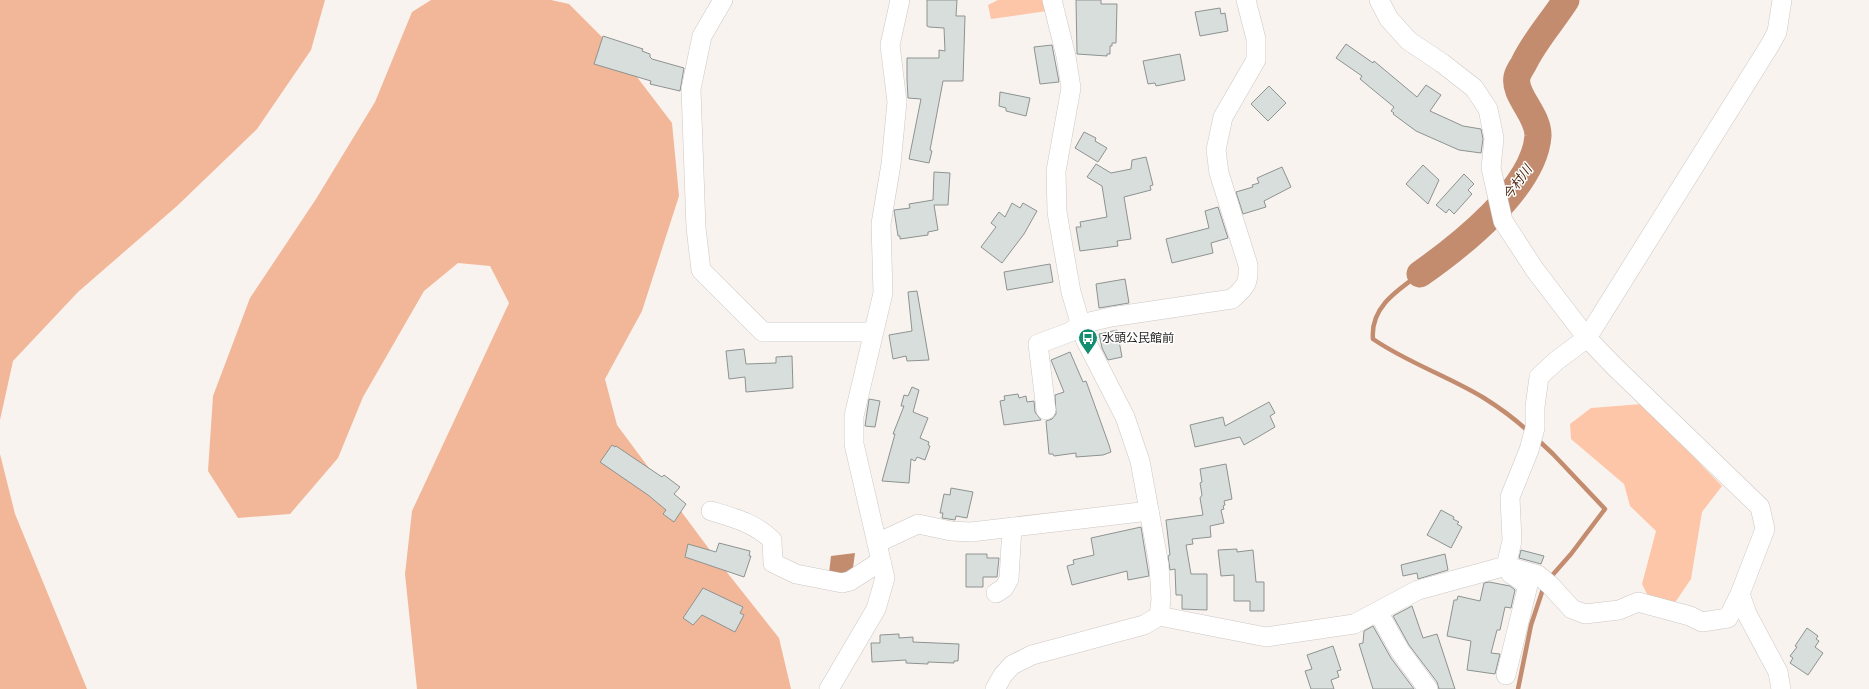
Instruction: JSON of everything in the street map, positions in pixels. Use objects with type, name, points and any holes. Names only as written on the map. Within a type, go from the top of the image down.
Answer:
[{"type":"street","points":[[723,0],[702,36],[691,88],[696,220],[701,270],[763,332],[873,332]]},
{"type":"street","points":[[829,689],[876,609],[885,578],[854,444],[854,416],[883,293],[881,224],[891,164],[897,102],[890,45],[900,0]]},
{"type":"street","points":[[1052,0],[1066,56],[1071,88],[1056,171],[1057,212],[1071,292],[1080,324],[1092,354],[1125,418],[1140,461],[1159,565],[1161,600],[1159,616]]},
{"type":"street","points":[[1046,410],[1038,344],[1070,332],[1080,324],[1111,316],[1232,299],[1242,290],[1249,280],[1248,265],[1219,173],[1216,150],[1223,117],[1256,60],[1256,39],[1246,0]]},
{"type":"street","points":[[995,689],[1003,675],[1012,665],[1032,655],[1144,625],[1159,616],[1266,637],[1354,624],[1418,590],[1509,567],[1544,580],[1572,609],[1585,614],[1619,610],[1638,602],[1690,616],[1702,622],[1728,618],[1740,594],[1765,529],[1760,507],[1587,338],[1535,270],[1503,221],[1491,168],[1494,138],[1488,109],[1474,88],[1442,63],[1409,41],[1389,19],[1379,0]]},
{"type":"street","points":[[1506,675],[1528,585],[1511,574],[1509,567],[1512,541],[1510,497],[1529,450],[1535,428],[1535,408],[1540,377],[1556,360],[1587,338],[1770,45],[1777,32],[1782,0]]},
{"type":"street","points":[[711,511],[750,524],[764,532],[772,540],[773,563],[796,574],[842,583],[850,581],[879,552],[918,524],[951,531],[971,532],[1149,511]]},
{"type":"street","points":[[996,593],[1004,588],[1009,579],[1012,527]]},
{"type":"street","points":[[1740,594],[1747,614],[1778,672],[1781,689]]},
{"type":"street","points":[[1378,612],[1400,651],[1428,689]]},
{"type":"shaded area","points":[[0,0],[325,0],[311,50],[257,129],[177,206],[78,292],[13,361],[0,420]]},
{"type":"shaded area","points":[[431,0],[551,0],[569,4],[621,56],[672,123],[679,196],[642,311],[605,379],[617,425],[718,561],[779,638],[791,689],[417,689],[405,574],[412,511],[509,303],[490,266],[458,263],[424,291],[363,397],[338,458],[290,514],[238,518],[208,471],[213,396],[250,298],[316,199],[375,102],[412,12]]},
{"type":"shaded area","points":[[998,0],[1044,0],[1047,11],[991,19],[988,5]]},
{"type":"shaded area","points":[[1642,404],[1722,486],[1702,512],[1691,579],[1674,604],[1649,598],[1642,584],[1656,531],[1630,506],[1624,484],[1571,439],[1570,424],[1591,408]]},
{"type":"shaded area","points":[[0,454],[15,514],[87,689],[0,689]]},
{"type":"shaded area","points":[[855,553],[853,568],[844,575],[829,573],[831,556]]},
{"type":"building","points":[[927,0],[957,0],[956,16],[965,16],[963,81],[943,81],[930,150],[932,151],[929,163],[909,159],[921,99],[908,98],[907,80],[907,58],[939,58],[939,50],[945,51],[944,28],[927,26]]},
{"type":"building","points":[[1076,0],[1101,0],[1101,4],[1117,4],[1116,43],[1112,43],[1112,46],[1110,46],[1110,54],[1107,54],[1107,56],[1077,54]]},
{"type":"building","points":[[1220,8],[1221,14],[1225,13],[1228,31],[1200,36],[1195,12]]},
{"type":"building","points":[[603,36],[643,49],[642,51],[650,54],[652,59],[684,68],[680,91],[650,84],[651,81],[594,64]]},
{"type":"building","points":[[1346,44],[1373,63],[1374,61],[1417,97],[1426,85],[1441,95],[1430,111],[1463,126],[1481,129],[1483,139],[1481,153],[1459,150],[1416,131],[1393,114],[1394,113],[1391,111],[1394,107],[1360,79],[1362,76],[1336,58]]},
{"type":"building","points":[[1052,45],[1059,82],[1040,84],[1034,47]]},
{"type":"building","points":[[1180,54],[1185,80],[1156,86],[1155,83],[1148,84],[1143,61]]},
{"type":"building","points":[[1269,86],[1286,103],[1268,121],[1251,104]]},
{"type":"building","points":[[1000,92],[1030,98],[1026,116],[1006,111],[1006,108],[999,106]]},
{"type":"building","points":[[1084,132],[1096,138],[1095,141],[1107,148],[1098,162],[1075,148]]},
{"type":"building","points":[[1146,157],[1153,185],[1150,186],[1151,190],[1124,197],[1131,239],[1117,241],[1118,246],[1080,251],[1076,227],[1081,227],[1080,222],[1107,217],[1102,186],[1087,177],[1096,164],[1111,173],[1131,169],[1132,160]]},
{"type":"building","points":[[1423,165],[1439,180],[1428,204],[1406,184]]},
{"type":"building","points":[[1282,167],[1291,187],[1264,201],[1266,207],[1243,214],[1236,192],[1253,187],[1252,185],[1259,183],[1257,178]]},
{"type":"building","points":[[934,172],[950,173],[948,205],[934,205],[938,230],[928,232],[928,235],[900,239],[900,236],[898,236],[894,210],[910,208],[909,204],[933,200]]},
{"type":"building","points":[[1464,174],[1474,184],[1468,190],[1472,194],[1454,214],[1449,209],[1446,213],[1436,205]]},
{"type":"building","points":[[1012,203],[1020,208],[1023,203],[1037,211],[1024,234],[1002,263],[981,247],[996,227],[991,223],[999,212],[1005,217]]},
{"type":"building","points":[[1218,207],[1228,238],[1211,243],[1213,253],[1172,263],[1166,239],[1209,228],[1205,211]]},
{"type":"building","points":[[1050,264],[1053,282],[1007,290],[1004,272]]},
{"type":"building","points":[[1125,279],[1129,303],[1099,308],[1096,284]]},
{"type":"building","points":[[917,291],[929,360],[907,361],[906,356],[893,359],[889,335],[912,331],[908,292]]},
{"type":"building","points":[[1117,330],[1122,357],[1108,360],[1102,348],[1099,334]]},
{"type":"building","points":[[744,349],[746,364],[776,363],[776,357],[792,356],[793,388],[746,392],[745,377],[729,379],[726,351]]},
{"type":"building","points":[[1070,352],[1083,382],[1086,381],[1109,445],[1111,452],[1103,455],[1076,457],[1076,453],[1054,456],[1053,454],[1049,454],[1046,421],[1052,419],[1056,414],[1055,395],[1064,392],[1051,360]]},
{"type":"building","points":[[912,387],[919,390],[913,412],[928,418],[920,438],[929,442],[928,445],[930,446],[925,460],[917,457],[915,461],[911,459],[909,483],[882,481],[895,434],[893,434],[904,406],[901,406],[904,395],[908,396]]},
{"type":"building","points":[[1018,394],[1019,398],[1026,396],[1027,402],[1034,401],[1035,412],[1041,420],[1004,425],[1000,401],[1005,400],[1004,396]]},
{"type":"building","points":[[869,399],[880,401],[875,427],[865,426]]},
{"type":"building","points":[[1269,402],[1275,413],[1270,416],[1275,427],[1244,445],[1240,437],[1195,447],[1190,425],[1223,417],[1225,426]]},
{"type":"building","points":[[612,445],[615,447],[616,446],[662,477],[664,475],[680,487],[674,494],[686,504],[674,522],[663,514],[666,510],[648,495],[600,462]]},
{"type":"building","points":[[1226,464],[1232,499],[1224,501],[1224,509],[1221,510],[1224,523],[1210,526],[1211,537],[1192,539],[1193,544],[1186,545],[1191,574],[1207,574],[1207,610],[1182,609],[1182,595],[1176,595],[1175,569],[1170,570],[1166,520],[1203,515],[1200,498],[1202,495],[1200,483],[1202,482],[1200,469]]},
{"type":"building","points":[[951,488],[973,492],[967,518],[956,516],[955,520],[942,518],[943,513],[940,513],[944,494],[950,495]]},
{"type":"building","points":[[1441,510],[1454,517],[1453,519],[1459,522],[1457,524],[1462,527],[1451,548],[1427,535]]},
{"type":"building","points":[[1141,527],[1149,576],[1128,580],[1127,571],[1072,585],[1067,566],[1074,564],[1073,560],[1094,555],[1091,538]]},
{"type":"building","points":[[719,543],[750,551],[749,556],[751,556],[744,577],[685,557],[688,544],[716,552]]},
{"type":"building","points":[[1237,549],[1237,552],[1253,550],[1256,582],[1264,582],[1264,611],[1250,611],[1250,601],[1234,601],[1234,575],[1221,576],[1218,550]]},
{"type":"building","points":[[1521,550],[1544,556],[1541,564],[1519,558]]},
{"type":"building","points":[[966,554],[987,554],[987,558],[999,558],[997,577],[983,577],[983,587],[966,587]]},
{"type":"building","points":[[1445,554],[1448,570],[1418,579],[1417,573],[1403,576],[1401,565]]},
{"type":"building","points":[[1489,582],[1510,586],[1515,590],[1511,608],[1505,607],[1500,630],[1497,630],[1491,653],[1500,654],[1495,674],[1467,670],[1471,641],[1447,636],[1454,600],[1457,600],[1458,596],[1480,601],[1484,583]]},
{"type":"building","points":[[703,588],[743,607],[740,613],[744,615],[735,632],[702,615],[693,625],[683,618]]},
{"type":"building","points":[[1412,606],[1423,638],[1437,634],[1455,689],[1439,689],[1437,682],[1409,645],[1393,616]]},
{"type":"building","points":[[1373,626],[1391,658],[1414,689],[1373,689],[1359,644],[1363,643],[1364,631]]},
{"type":"building","points":[[1807,628],[1818,636],[1816,639],[1819,641],[1815,647],[1823,653],[1808,675],[1790,663],[1793,658],[1790,656],[1797,647],[1795,646]]},
{"type":"building","points":[[899,634],[899,638],[913,637],[913,642],[959,644],[958,661],[954,661],[954,663],[928,662],[928,664],[906,663],[906,660],[872,662],[871,643],[880,643],[880,635]]},
{"type":"building","points":[[1333,646],[1341,670],[1337,671],[1339,677],[1331,680],[1334,689],[1311,689],[1305,671],[1312,669],[1307,655]]},
{"type":"waterway","name":"今村川","points":[[1420,274],[1474,232],[1509,195],[1524,176],[1533,156],[1538,136],[1535,120],[1519,91],[1517,77],[1533,47],[1566,0]]},
{"type":"waterway","points":[[1420,274],[1387,300],[1376,318],[1373,328],[1373,339],[1386,348],[1484,398],[1529,432]]},
{"type":"waterway","points":[[1537,439],[1605,509],[1571,554],[1549,579]]},
{"type":"waterway","points":[[1518,689],[1531,625],[1544,586]]},
{"type":"place","name":"水頭公民館前","points":[[1088,355]]}]
